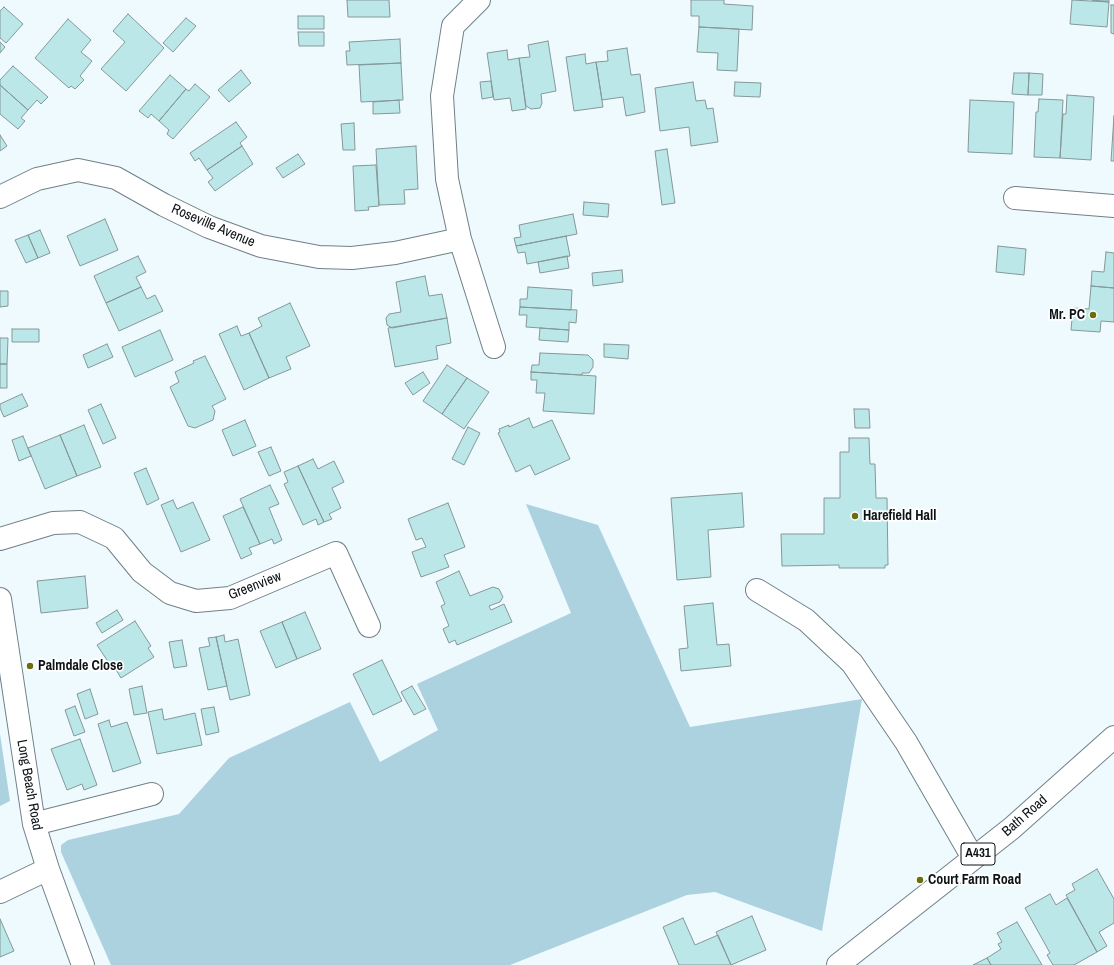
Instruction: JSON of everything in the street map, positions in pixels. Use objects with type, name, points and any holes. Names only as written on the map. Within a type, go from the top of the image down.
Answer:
[{"type":"street","points":[[478,0],[453,26],[442,96],[447,179],[460,239],[494,347]]},
{"type":"street","name":"Roseville Avenue","points":[[0,197],[37,179],[78,170],[116,178],[164,205],[209,227],[260,246],[319,257],[352,258],[396,253],[460,239]]},
{"type":"street","points":[[1015,198],[1114,206]]},
{"type":"street","name":"Greenview","points":[[0,538],[53,523],[80,522],[114,538],[142,572],[170,593],[196,601],[230,598],[336,553],[369,626]]},
{"type":"street","points":[[757,590],[806,620],[852,663],[906,742],[973,858]]},
{"type":"street","name":"Long Beach Road","points":[[0,599],[7,696],[34,824],[48,869],[83,965]]},
{"type":"street","name":"Bath Road","points":[[838,965],[1012,828],[1114,737]]},
{"type":"street","points":[[34,824],[152,794]]},
{"type":"street","points":[[0,892],[48,869]]},
{"type":"shaded area","points":[[526,504],[598,525],[690,727],[862,699],[822,931],[715,892],[687,895],[510,965],[111,965],[61,852],[61,845],[68,840],[179,814],[229,758],[350,702],[380,762],[438,730],[417,684],[571,613]]},
{"type":"shaded area","points":[[0,734],[10,801],[0,806]]},
{"type":"building","points":[[347,0],[389,0],[390,17],[348,17]]},
{"type":"building","points":[[691,0],[724,0],[724,4],[753,6],[752,30],[699,27],[699,16],[691,16]]},
{"type":"building","points":[[1072,0],[1109,2],[1107,27],[1070,24]]},
{"type":"building","points":[[1092,0],[1109,0],[1109,2]]},
{"type":"building","points":[[1111,5],[1114,5],[1114,34],[1111,33]]},
{"type":"building","points":[[4,7],[23,24],[6,43],[0,38],[0,11]]},
{"type":"building","points":[[128,14],[164,48],[126,91],[101,69],[125,42],[113,31]]},
{"type":"building","points":[[298,16],[324,16],[324,29],[298,29]]},
{"type":"building","points":[[186,18],[196,26],[173,52],[163,43]]},
{"type":"building","points":[[68,19],[91,40],[81,52],[92,61],[80,76],[84,80],[75,89],[71,86],[69,88],[35,58]]},
{"type":"building","points":[[699,27],[739,29],[737,71],[717,70],[718,53],[697,52]]},
{"type":"building","points":[[298,32],[324,32],[324,46],[299,46]]},
{"type":"building","points":[[400,39],[401,63],[347,65],[346,51],[350,51],[349,42]]},
{"type":"building","points":[[548,41],[556,91],[541,94],[542,103],[540,108],[531,109],[526,106],[519,58],[530,57],[528,45]]},
{"type":"building","points":[[0,42],[5,47],[0,53]]},
{"type":"building","points":[[627,48],[631,75],[640,74],[645,112],[626,116],[623,97],[602,100],[596,62],[608,61],[607,51]]},
{"type":"building","points":[[507,50],[508,60],[519,58],[526,109],[512,111],[510,98],[494,100],[487,53]]},
{"type":"building","points":[[585,54],[586,64],[596,62],[603,107],[574,111],[566,57]]},
{"type":"building","points":[[401,63],[403,100],[361,102],[359,65]]},
{"type":"building","points":[[13,66],[48,97],[41,104],[37,100],[28,110],[0,85],[0,80]]},
{"type":"building","points":[[241,70],[251,83],[229,102],[218,90]]},
{"type":"building","points":[[1014,73],[1029,73],[1028,95],[1012,94]]},
{"type":"building","points":[[1029,73],[1043,74],[1042,95],[1028,95]]},
{"type":"building","points":[[170,75],[186,89],[159,121],[151,114],[148,118],[139,111]]},
{"type":"building","points":[[491,81],[493,97],[482,99],[480,82]]},
{"type":"building","points":[[693,82],[696,101],[705,100],[707,109],[713,108],[718,142],[691,146],[689,127],[660,131],[655,88]]},
{"type":"building","points":[[735,82],[761,83],[760,97],[734,96]]},
{"type":"building","points":[[195,84],[210,97],[173,139],[167,134],[169,130],[159,121],[186,89],[189,91]]},
{"type":"building","points":[[0,85],[28,110],[21,118],[25,121],[18,129],[0,114]]},
{"type":"building","points":[[1067,95],[1094,97],[1091,160],[1060,158],[1063,114],[1066,114]]},
{"type":"building","points":[[1039,99],[1063,100],[1060,158],[1034,157],[1036,112],[1038,112]]},
{"type":"building","points":[[399,100],[400,113],[373,114],[373,102]]},
{"type":"building","points":[[970,100],[1014,102],[1012,154],[968,152]]},
{"type":"building","points":[[1114,116],[1114,161],[1111,161]]},
{"type":"building","points":[[236,122],[247,137],[240,143],[242,146],[207,170],[199,158],[195,161],[190,153]]},
{"type":"building","points":[[354,123],[355,150],[343,150],[341,124]]},
{"type":"building","points":[[0,135],[7,146],[0,151]]},
{"type":"building","points":[[242,146],[253,164],[215,191],[208,182],[213,178],[207,170]]},
{"type":"building","points":[[416,146],[418,189],[404,190],[405,204],[379,205],[376,149]]},
{"type":"building","points":[[667,149],[675,203],[662,205],[655,151]]},
{"type":"building","points":[[298,154],[305,164],[283,178],[276,168]]},
{"type":"building","points":[[376,165],[379,206],[368,207],[369,210],[355,211],[353,166]]},
{"type":"building","points":[[584,202],[609,204],[608,217],[583,215]]},
{"type":"building","points":[[573,214],[577,234],[516,246],[514,238],[521,237],[519,225]]},
{"type":"building","points":[[105,219],[118,250],[80,266],[67,236]]},
{"type":"building","points":[[40,230],[50,253],[38,258],[28,235]]},
{"type":"building","points":[[28,235],[38,258],[26,263],[15,240]]},
{"type":"building","points":[[566,236],[570,256],[527,264],[525,252],[518,253],[516,246]]},
{"type":"building","points":[[998,246],[1026,249],[1024,275],[996,272]]},
{"type":"building","points":[[1106,252],[1114,253],[1114,288],[1091,286],[1092,271],[1104,272]]},
{"type":"building","points":[[138,256],[146,272],[136,277],[141,287],[106,303],[94,276]]},
{"type":"building","points":[[567,256],[569,268],[540,273],[538,262]]},
{"type":"building","points":[[622,270],[623,282],[593,286],[592,273]]},
{"type":"building","points":[[425,276],[429,296],[442,294],[447,318],[392,328],[387,325],[386,318],[389,314],[401,312],[396,282]]},
{"type":"building","name":"Mr. PC","points":[[1091,286],[1114,288],[1114,322],[1101,321],[1100,332],[1071,330],[1073,308],[1089,309]]},
{"type":"building","points":[[141,287],[147,299],[155,295],[163,311],[119,331],[106,303]]},
{"type":"building","points":[[528,287],[572,290],[571,310],[520,307],[520,299],[527,299]]},
{"type":"building","points":[[0,291],[8,291],[8,306],[0,307]]},
{"type":"building","points":[[290,303],[310,346],[286,357],[291,369],[269,378],[249,333],[262,326],[258,318]]},
{"type":"building","points":[[520,307],[577,310],[576,323],[569,322],[569,330],[526,327],[527,315],[519,315]]},
{"type":"building","points":[[447,318],[451,343],[436,346],[438,359],[395,367],[388,328]]},
{"type":"building","points":[[237,326],[241,336],[249,333],[269,378],[244,390],[219,334]]},
{"type":"building","points":[[540,328],[569,330],[568,342],[539,340]]},
{"type":"building","points":[[12,329],[39,329],[39,342],[12,342]]},
{"type":"building","points":[[160,330],[173,360],[135,377],[122,347]]},
{"type":"building","points":[[0,338],[8,338],[7,364],[0,364]]},
{"type":"building","points":[[107,344],[113,357],[88,368],[83,355]]},
{"type":"building","points":[[604,344],[629,345],[628,359],[604,357]]},
{"type":"building","points":[[540,353],[588,355],[593,360],[593,367],[589,373],[582,373],[582,375],[531,372],[532,365],[539,365]]},
{"type":"building","points":[[205,356],[226,399],[212,406],[215,411],[213,420],[195,428],[188,426],[170,387],[179,382],[175,372],[194,363],[193,361]]},
{"type":"building","points":[[0,364],[7,364],[7,388],[0,388]]},
{"type":"building","points":[[447,365],[467,378],[442,414],[423,401]]},
{"type":"building","points":[[423,372],[430,383],[413,395],[405,383]]},
{"type":"building","points":[[531,372],[596,376],[594,414],[543,411],[545,393],[536,393],[537,380],[531,380]]},
{"type":"building","points":[[467,378],[489,392],[464,429],[442,414]]},
{"type":"building","points":[[22,394],[28,406],[4,417],[0,404]]},
{"type":"building","points":[[101,404],[116,438],[103,444],[88,410]]},
{"type":"building","points":[[854,409],[869,409],[870,428],[855,428]]},
{"type":"building","points":[[529,418],[533,428],[552,420],[570,459],[535,475],[530,465],[516,472],[498,433],[500,432],[499,429],[509,425],[509,427]]},
{"type":"building","points":[[245,420],[256,446],[233,456],[222,430]]},
{"type":"building","points":[[84,425],[101,467],[77,476],[60,435]]},
{"type":"building","points":[[468,427],[480,433],[464,465],[452,459]]},
{"type":"building","points":[[60,435],[77,476],[45,489],[28,448]]},
{"type":"building","points":[[23,436],[31,456],[19,461],[12,440]]},
{"type":"building","name":"Harefield Hall","points":[[849,438],[869,438],[870,464],[875,464],[876,498],[887,498],[888,565],[885,565],[885,568],[839,568],[839,565],[782,566],[781,534],[824,534],[824,498],[840,498],[840,452],[849,452]]},
{"type":"building","points":[[271,447],[281,471],[269,476],[258,452]]},
{"type":"building","points":[[313,459],[318,469],[334,461],[344,482],[332,488],[341,508],[329,514],[332,519],[324,522],[298,466]]},
{"type":"building","points":[[298,466],[324,522],[318,525],[316,519],[303,525],[284,484],[288,482],[284,472]]},
{"type":"building","points":[[146,468],[159,499],[147,505],[134,473]]},
{"type":"building","points":[[270,485],[279,504],[269,508],[282,540],[274,544],[272,539],[260,544],[240,499]]},
{"type":"building","points":[[742,493],[744,527],[708,530],[711,577],[677,580],[671,498]]},
{"type":"building","points":[[173,500],[177,509],[193,502],[210,540],[181,552],[161,505]]},
{"type":"building","points":[[448,503],[465,547],[444,555],[449,567],[421,577],[412,552],[426,547],[422,538],[416,540],[408,519]]},
{"type":"building","points":[[243,507],[260,544],[249,548],[252,554],[241,559],[223,516]]},
{"type":"building","points":[[459,571],[470,596],[493,587],[499,589],[503,597],[500,602],[489,606],[491,610],[504,604],[512,622],[457,645],[455,640],[449,643],[443,629],[449,626],[441,606],[445,604],[436,582]]},
{"type":"building","points":[[85,576],[88,608],[41,613],[37,581]]},
{"type":"building","points":[[713,603],[717,645],[729,644],[731,666],[681,671],[679,649],[688,648],[684,606]]},
{"type":"building","points":[[117,610],[123,620],[102,633],[96,623]]},
{"type":"building","points":[[305,612],[321,649],[297,659],[282,622]]},
{"type":"building","points":[[135,621],[151,646],[148,648],[154,657],[121,678],[97,645]]},
{"type":"building","points":[[282,622],[297,659],[276,668],[260,631]]},
{"type":"building","points":[[224,635],[225,642],[238,639],[250,695],[230,700],[216,637]]},
{"type":"building","points":[[216,637],[227,686],[208,690],[199,648],[210,646],[208,638]]},
{"type":"building","points":[[182,640],[187,666],[174,668],[169,642]]},
{"type":"building","points":[[382,660],[402,701],[373,715],[353,674]]},
{"type":"building","points":[[142,686],[147,713],[134,715],[129,689]]},
{"type":"building","points":[[412,686],[426,709],[414,715],[401,692]]},
{"type":"building","points":[[90,689],[98,714],[85,719],[77,694]]},
{"type":"building","points":[[75,706],[85,732],[74,736],[65,710]]},
{"type":"building","points":[[214,707],[219,732],[206,735],[201,709]]},
{"type":"building","points":[[162,709],[164,720],[195,713],[202,745],[157,754],[148,712]]},
{"type":"building","points":[[109,720],[111,727],[127,722],[141,763],[113,772],[98,724]]},
{"type":"building","points":[[80,739],[97,785],[84,790],[82,784],[67,790],[51,749]]},
{"type":"building","points":[[1097,869],[1114,899],[1114,923],[1099,932],[1107,946],[1097,952],[1066,895],[1075,890],[1072,884]]},
{"type":"building","points":[[1050,894],[1056,905],[1067,898],[1097,952],[1074,965],[1053,965],[1047,955],[1050,953],[1025,908]]},
{"type":"building","points":[[752,916],[766,950],[731,965],[716,932]]},
{"type":"building","points":[[683,918],[695,945],[718,935],[731,965],[679,965],[663,927]]},
{"type":"building","points":[[0,919],[14,951],[0,957]]},
{"type":"building","points":[[1017,922],[1042,965],[991,965],[987,958],[1001,949],[998,944],[1002,942],[997,933]]},
{"type":"building","points":[[987,958],[991,965],[973,965]]},
{"type":"place","name":"Mr. PC","points":[[1093,315]]},
{"type":"place","name":"Harefield Hall","points":[[855,516]]},
{"type":"place","name":"Palmdale Close","points":[[30,666]]},
{"type":"place","name":"Court Farm Road","points":[[920,880]]}]
